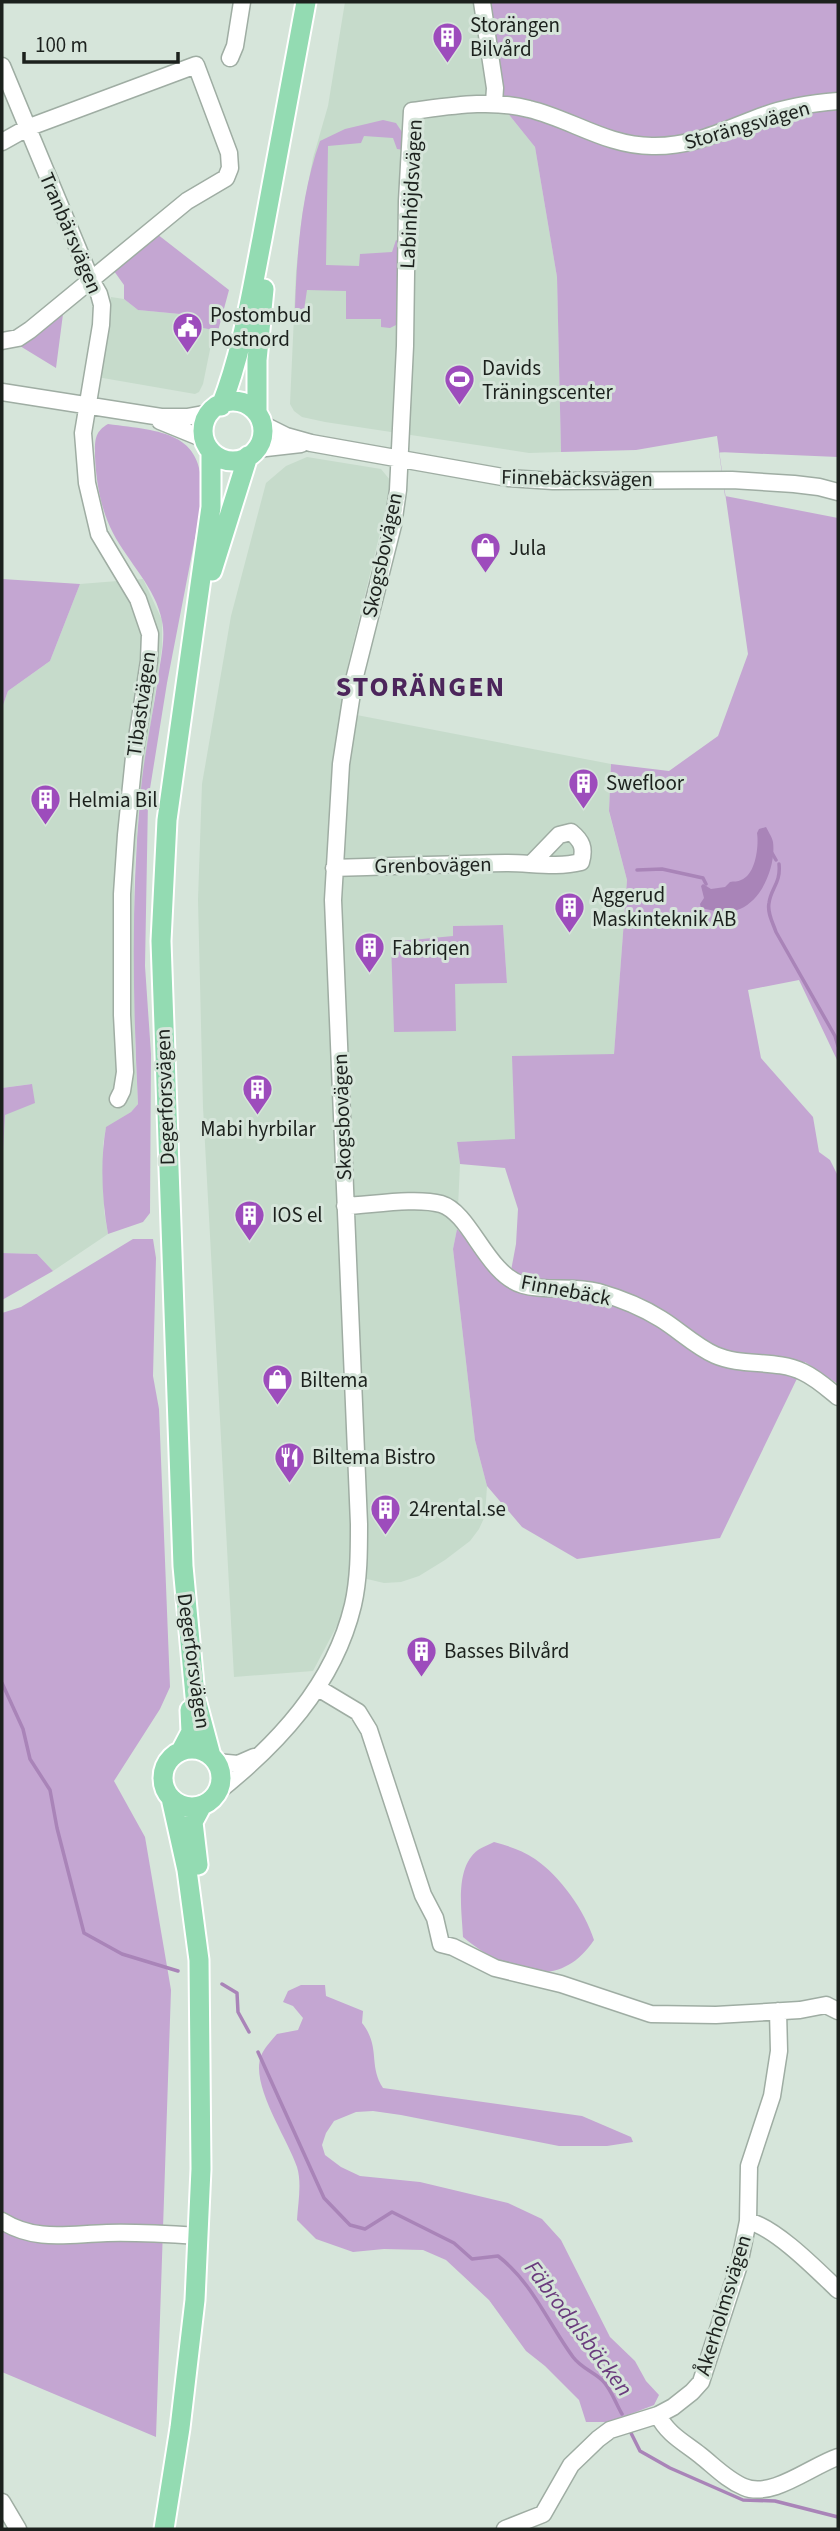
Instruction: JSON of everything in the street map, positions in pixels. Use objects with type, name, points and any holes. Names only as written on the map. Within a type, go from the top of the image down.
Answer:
[{"type":"main road","points":[[279,156],[257,360],[263,438],[253,452],[233,460],[220,458],[208,446],[203,426],[231,380],[238,353],[279,156],[306,2]]},
{"type":"main road","points":[[215,409],[240,402],[261,419]]},
{"type":"main road","name":"Degerforsvägen","points":[[181,1751],[191,1732],[191,1723],[182,1644],[183,1566],[161,941],[167,820],[211,507],[208,446]]},
{"type":"main road","name":"Degerforsvägen","points":[[195,630],[215,557],[253,452]]},
{"type":"main road","name":"Degerforsvägen","points":[[183,1566],[195,1696],[213,1759]]},
{"type":"main road","points":[[164,2529],[189,2363],[199,2236],[200,2065],[199,1960],[195,1921],[183,1849],[174,1821],[171,1798],[165,1788],[164,1771],[168,1761],[181,1751],[198,1749],[213,1759],[221,1778],[193,1822],[202,1900],[195,1921]]},
{"type":"main road","points":[[171,1798],[186,1806],[209,1799]]},
{"type":"street","points":[[230,58],[235,46],[242,2]]},
{"type":"street","points":[[482,2],[495,88],[494,103]]},
{"type":"street","points":[[2,142],[27,128],[196,65],[229,153],[230,168],[226,178],[193,196],[30,330],[18,338],[2,341]]},
{"type":"street","name":"Tranbärsvägen","points":[[2,66],[102,305],[101,325],[86,406]]},
{"type":"street","name":"Storängsvägen","points":[[494,103],[540,112],[623,143],[656,146],[700,141],[767,114],[838,101]]},
{"type":"street","name":"Labinhöjdsvägen","points":[[399,459],[412,111],[494,103]]},
{"type":"street","points":[[2,392],[141,415],[187,417],[215,409]]},
{"type":"street","name":"Tibastvägen","points":[[86,406],[84,456],[93,513],[106,549],[138,599],[150,634],[149,661],[134,757],[126,835],[122,894],[125,1072],[118,1099]]},
{"type":"street","points":[[141,415],[187,430],[208,446]]},
{"type":"street","name":"Finnebäcksvägen","points":[[261,419],[286,436],[317,444],[528,480],[732,480],[807,485],[838,492]]},
{"type":"street","name":"Finnebäcksvägen","points":[[253,452],[290,444],[317,444]]},
{"type":"street","name":"Skogsbovägen","points":[[209,1799],[262,1752],[308,1704],[341,1642],[353,1605],[359,1524],[335,969],[334,868],[341,764],[354,680],[394,521],[399,459]]},
{"type":"street","name":"Grenbovägen","points":[[334,868],[532,863]]},
{"type":"street","name":"Finnebäck","points":[[345,1206],[423,1202],[448,1207],[499,1268],[523,1285],[578,1288],[598,1292],[660,1318],[716,1355],[795,1369],[815,1379],[838,1397]]},
{"type":"street","points":[[318,1688],[358,1712],[369,1730],[423,1895],[435,1918],[441,1944],[453,1947],[495,1968],[561,1984],[650,2014],[716,2015],[826,2005],[838,2011]]},
{"type":"street","name":"Skogsbovägen","points":[[213,1759],[239,1764],[262,1752]]},
{"type":"street","name":"Åkerholmsvägen","points":[[505,2529],[543,2514],[571,2465],[598,2439],[621,2426],[658,2415],[680,2403],[701,2382],[739,2264],[748,2221],[749,2166],[772,2096],[779,2051],[778,2011]]},
{"type":"street","points":[[2,2221],[23,2232],[51,2237],[109,2233],[199,2236]]},
{"type":"street","points":[[748,2221],[764,2228],[789,2247],[838,2290]]},
{"type":"street","points":[[658,2415],[670,2433],[730,2479],[751,2489],[774,2487],[811,2467],[838,2457]]},
{"type":"street","points":[[2,2502],[18,2529]]},
{"type":"shaded area","points":[[345,2],[487,2],[502,106],[535,147],[557,277],[561,452],[529,453],[325,422],[302,417],[290,404],[296,272],[302,216],[313,158],[328,106]]},
{"type":"shaded area","points":[[487,2],[838,2],[838,457],[719,452],[717,436],[636,450],[561,452],[557,277],[535,147],[502,106]]},
{"type":"shaded area","points":[[383,120],[396,123],[404,135],[404,150],[397,149],[393,138],[364,136],[361,143],[328,146],[326,265],[359,266],[360,254],[392,252],[396,240],[401,243],[398,315],[396,325],[390,328],[381,327],[381,319],[346,319],[346,291],[307,290],[304,310],[295,308],[304,202],[320,141],[345,129]]},
{"type":"shaded area","points":[[157,234],[229,290],[218,331],[193,326],[180,314],[138,310],[124,299],[124,285],[114,271]]},
{"type":"shaded area","points":[[111,297],[124,299],[138,310],[180,314],[193,326],[214,330],[199,392],[195,394],[97,377]]},
{"type":"shaded area","points":[[63,314],[56,368],[20,346]]},
{"type":"shaded area","points":[[108,424],[149,430],[180,440],[198,464],[201,507],[167,683],[148,801],[145,966],[151,1054],[150,1213],[143,1222],[108,1234],[102,1181],[106,1127],[131,1112],[138,1104],[134,952],[137,838],[143,770],[163,635],[162,621],[154,597],[119,544],[102,505],[95,446],[96,437]]},
{"type":"shaded area","points":[[307,457],[381,469],[390,480],[390,492],[348,664],[341,712],[611,764],[609,812],[627,880],[614,1055],[513,1056],[515,1140],[457,1142],[460,1164],[457,1229],[453,1249],[475,1440],[487,1486],[485,1516],[479,1529],[470,1541],[419,1576],[401,1582],[384,1583],[350,1575],[341,1618],[313,1671],[234,1677],[203,1107],[198,900],[202,784],[231,616],[266,483],[286,466]],"holes":[[[503,925],[507,983],[455,984],[453,926]]]},
{"type":"shaded area","points":[[726,496],[838,518],[838,1062],[799,980],[748,990],[761,1058],[813,1117],[819,1152],[830,1160],[838,1176],[838,1384],[805,1362],[720,1538],[577,1559],[522,1527],[487,1486],[475,1440],[453,1249],[457,1229],[493,1270],[510,1276],[516,1244],[518,1209],[505,1168],[460,1164],[457,1142],[515,1139],[512,1056],[614,1054],[627,880],[609,811],[611,764],[669,771],[718,736],[748,654]]},
{"type":"shaded area","points":[[2,579],[80,584],[50,661],[8,691],[2,708]]},
{"type":"shaded area","points":[[143,579],[162,620],[162,647],[140,797],[134,872],[138,1104],[131,1112],[106,1128],[103,1144],[104,1211],[108,1234],[53,1271],[37,1254],[2,1253],[5,1115],[31,1084],[2,1088],[2,708],[8,691],[50,661],[80,584]]},
{"type":"shaded area","points":[[766,827],[773,842],[772,861],[766,880],[755,898],[735,911],[720,912],[701,908],[700,904],[704,898],[701,886],[703,884],[711,889],[725,887],[730,882],[746,877],[757,852],[757,833],[759,829]]},
{"type":"shaded area","points":[[503,925],[507,983],[455,984],[456,1031],[394,1032],[391,942],[453,936],[453,926]]},
{"type":"shaded area","points":[[32,1084],[35,1103],[5,1115],[2,1169],[2,1088]]},
{"type":"shaded area","points":[[133,1239],[153,1239],[156,1258],[153,1376],[159,1409],[170,1687],[160,1709],[114,1781],[145,1837],[171,1990],[156,2437],[2,2372],[2,1313],[21,1307]]},
{"type":"shaded area","points":[[2,1253],[37,1254],[53,1271],[2,1300]]},
{"type":"shaded area","points":[[494,1842],[535,1859],[562,1884],[584,1918],[594,1940],[580,1957],[564,1967],[548,1972],[531,1971],[496,1959],[463,1937],[461,1890],[465,1868],[478,1850]]},
{"type":"shaded area","points":[[301,1985],[325,1985],[326,1996],[363,2011],[362,2023],[371,2040],[376,2072],[383,2088],[582,2116],[631,2137],[633,2142],[607,2146],[559,2146],[373,2111],[356,2112],[334,2121],[322,2145],[325,2155],[360,2176],[420,2182],[508,2203],[542,2219],[561,2240],[610,2337],[635,2361],[646,2381],[659,2395],[654,2405],[610,2422],[586,2422],[579,2400],[526,2351],[489,2300],[446,2260],[423,2250],[384,2249],[353,2252],[316,2239],[297,2220],[297,2167],[265,2096],[259,2068],[262,2053],[277,2034],[298,2030],[303,2018],[293,2006],[283,2002],[288,1991]]},
{"type":"waterway","points":[[772,853],[776,860]]},
{"type":"waterway","points":[[779,864],[779,876],[769,903],[771,918],[838,1046]]},
{"type":"waterway","points":[[637,870],[662,869],[703,878],[706,884]]},
{"type":"waterway","name":"Fäbrodalsbäcken","points":[[2,1683],[23,1729],[30,1759],[50,1790],[84,1933],[122,1954],[178,1971]]},
{"type":"waterway","name":"Fäbrodalsbäcken","points":[[222,1984],[237,1993],[238,2012],[249,2032]]},
{"type":"waterway","name":"Fäbrodalsbäcken","points":[[258,2052],[324,2198],[350,2225],[365,2229],[392,2212],[454,2243],[472,2259],[498,2256],[530,2290],[573,2357],[606,2384],[622,2414]]},
{"type":"waterway","name":"Fäbrodalsbäcken","points":[[631,2433],[640,2451],[670,2468],[743,2500],[775,2501],[838,2517]]},
{"type":"place","name":"Storängen Bilvård","points":[[447,64]]},
{"type":"place","name":"Postombud Postnord","points":[[187,354]]},
{"type":"place","name":"Davids Träningscenter","points":[[459,407]]},
{"type":"place","name":"Jula","points":[[486,575]]},
{"type":"place","name":"Swefloor","points":[[583,810]]},
{"type":"place","name":"Helmia Bil","points":[[45,827]]},
{"type":"place","name":"Aggerud Maskinteknik AB","points":[[569,934]]},
{"type":"place","name":"Fabriqen","points":[[369,975]]},
{"type":"place","name":"Mabi hyrbilar","points":[[258,1116]]},
{"type":"place","name":"IOS el","points":[[249,1242]]},
{"type":"place","name":"Biltema","points":[[277,1407]]},
{"type":"place","name":"Biltema Bistro","points":[[289,1484]]},
{"type":"place","name":"24rental.se","points":[[386,1536]]},
{"type":"place","name":"Basses Bilvård","points":[[421,1678]]},
{"type":"district","name":"STORÄNGEN","points":[[421,686]]}]
